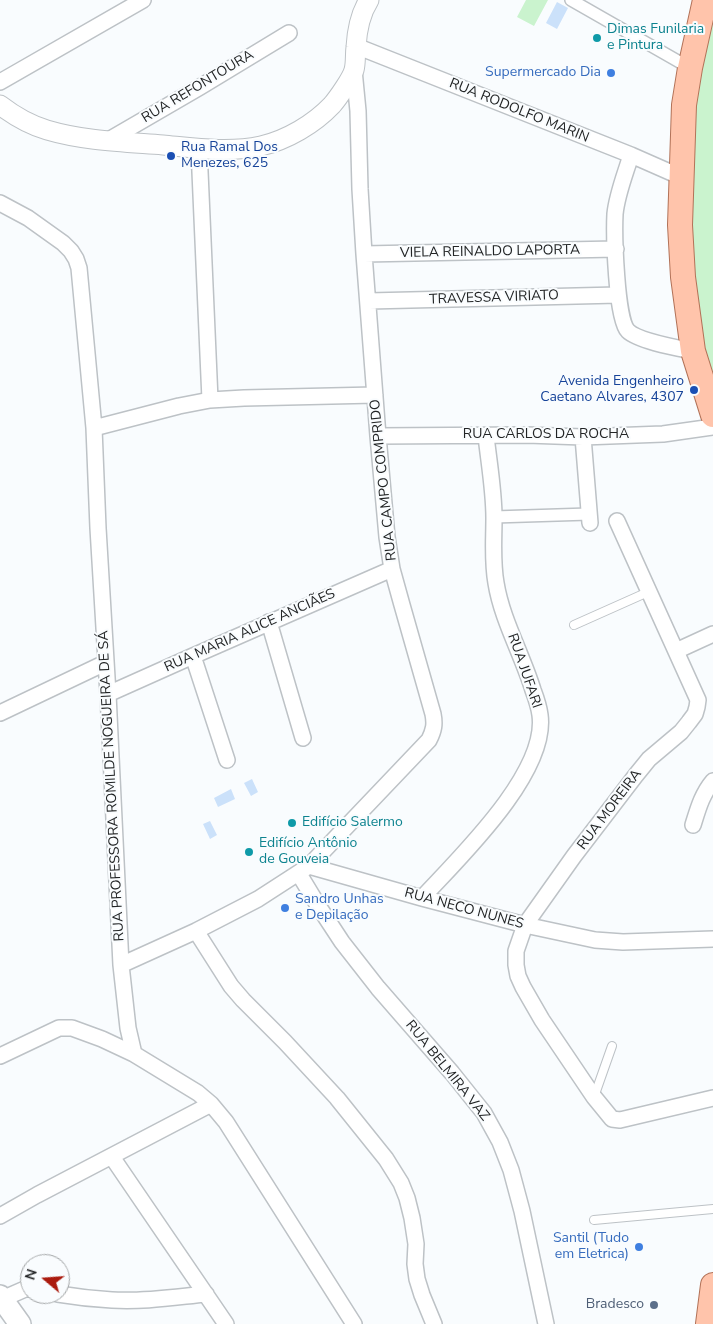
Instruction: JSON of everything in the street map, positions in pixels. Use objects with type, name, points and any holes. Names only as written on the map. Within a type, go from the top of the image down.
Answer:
[{"type":"main road","points":[[705,0],[684,105],[680,225],[683,277],[693,351],[713,415]]},
{"type":"main road","points":[[708,1324],[713,1285]]},
{"type":"main road","points":[[1,1298],[20,1324]]},
{"type":"street","points":[[0,82],[143,0]]},
{"type":"street","points":[[0,105],[27,122],[46,130],[81,137],[199,149],[234,149],[260,146],[281,140],[299,131],[315,120],[332,104],[342,91],[354,70],[360,18],[369,0]]},
{"type":"street","points":[[570,0],[690,68]]},
{"type":"street","name":"RUA REFONTOURA","points":[[107,141],[289,33]]},
{"type":"street","name":"RUA RODOLFO MARIN","points":[[356,46],[631,155],[681,177]]},
{"type":"street","name":"RUA CAMPO COMPRIDO","points":[[304,870],[429,740],[434,731],[435,722],[392,568],[387,537],[364,254],[358,111],[354,70]]},
{"type":"street","points":[[199,149],[210,400]]},
{"type":"street","points":[[631,155],[617,201],[615,221],[618,295],[622,319],[625,328],[630,333],[649,341],[693,351]]},
{"type":"street","name":"RUA PROFESSORA ROMILDE NOGUEIRA DE SÁ","points":[[0,203],[28,218],[56,238],[71,251],[79,268],[94,428],[121,965],[128,1028],[134,1054]]},
{"type":"street","name":"VIELA REINALDO LAPORTA","points":[[364,254],[616,249]]},
{"type":"street","name":"TRAVESSA VIRIATO","points":[[369,301],[618,295]]},
{"type":"street","points":[[94,428],[210,400],[375,395]]},
{"type":"street","name":"RUA CARLOS DA ROCHA","points":[[378,436],[527,435],[583,437],[663,434],[713,427]]},
{"type":"street","name":"RUA JUFARI","points":[[422,898],[510,798],[534,755],[540,731],[540,716],[536,699],[528,674],[514,642],[495,582],[494,517],[486,436]]},
{"type":"street","points":[[494,517],[590,518],[583,437]]},
{"type":"street","name":"RUA MOREIRA","points":[[617,522],[698,700],[697,707],[695,714],[680,732],[649,759],[636,775],[574,856],[525,925],[516,951],[516,965],[521,982],[542,1020],[609,1117],[615,1120],[713,1098]]},
{"type":"street","name":"RUA MARIA ALICE ANCIÃES","points":[[108,694],[392,568]]},
{"type":"street","points":[[269,622],[303,738]]},
{"type":"street","points":[[676,651],[713,634]]},
{"type":"street","points":[[193,656],[227,760]]},
{"type":"street","points":[[0,713],[105,663]]},
{"type":"street","points":[[693,825],[700,801],[713,781]]},
{"type":"street","points":[[121,965],[196,931],[258,899],[304,870]]},
{"type":"street","name":"RUA NECO NUNES","points":[[304,870],[525,925],[595,940],[623,942],[713,939]]},
{"type":"street","name":"RUA BELMIRA VAZ","points":[[304,870],[319,907],[342,942],[378,988],[463,1086],[484,1113],[500,1142],[512,1170],[546,1324]]},
{"type":"street","points":[[196,931],[230,986],[286,1042],[337,1098],[402,1183],[412,1218],[416,1244],[415,1264],[417,1279],[434,1324]]},
{"type":"street","points":[[0,1056],[59,1028],[65,1027],[79,1030],[134,1054],[198,1093],[211,1104],[226,1122],[354,1324]]},
{"type":"street","points":[[0,1216],[211,1104]]},
{"type":"street","points":[[112,1157],[226,1324]]},
{"type":"street","points":[[1,1298],[20,1291]]},
{"type":"street","points":[[70,1296],[114,1300],[142,1300],[206,1294]]},
{"type":"lane","points":[[574,625],[648,592]]},
{"type":"lane","points":[[594,1097],[612,1046]]},
{"type":"lane","points":[[594,1220],[713,1209]]},
{"type":"green space","points":[[526,0],[548,0],[534,26],[517,17]]},
{"type":"green space","points":[[713,6],[713,389],[699,343],[693,278],[690,143],[699,71]]},
{"type":"water","points":[[557,2],[568,8],[557,29],[546,23]]},
{"type":"water","points":[[252,779],[258,792],[251,796],[244,783]]},
{"type":"water","points":[[231,789],[235,799],[218,807],[214,798]]},
{"type":"water","points":[[210,821],[217,835],[210,839],[203,824]]},
{"type":"place","name":"Dimas Funilaria e Pintura","points":[[597,38]]},
{"type":"place","name":"Supermercado Dia","points":[[611,73]]},
{"type":"place","name":"Rua Ramal Dos Menezes, 625","points":[[171,156]]},
{"type":"place","name":"Avenida Engenheiro Caetano Alvares, 4307","points":[[694,390]]},
{"type":"place","name":"Edifício Salermo","points":[[292,823]]},
{"type":"place","name":"Edifício Antônio de Gouveia","points":[[249,852]]},
{"type":"place","name":"Sandro Unhas e Depilação","points":[[285,908]]},
{"type":"place","name":"Santil (Tudo em Eletrica)","points":[[639,1247]]},
{"type":"place","name":"Bradesco","points":[[654,1305]]}]
